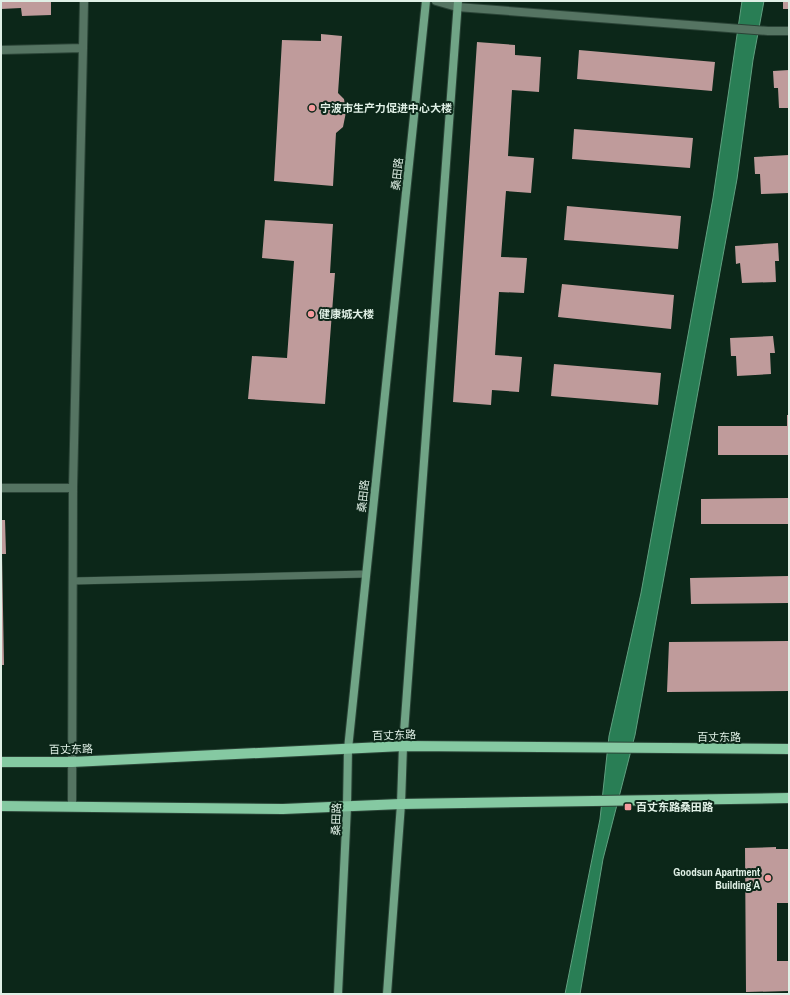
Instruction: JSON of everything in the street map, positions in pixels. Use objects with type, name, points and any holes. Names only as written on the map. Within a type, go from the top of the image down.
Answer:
[{"type":"main road","name":"桑田路","points":[[338,994],[347,807],[348,749],[426,1]]},
{"type":"main road","points":[[387,994],[401,804],[403,746],[458,4]]},
{"type":"main road","name":"百丈东路","points":[[1,762],[72,762],[403,746],[789,749]]},
{"type":"main road","points":[[1,806],[283,809],[401,804],[789,798]]},
{"type":"street","points":[[72,807],[73,488],[84,1]]},
{"type":"street","points":[[436,1],[727,28],[789,31]]},
{"type":"street","points":[[1,50],[83,48]]},
{"type":"street","points":[[1,488],[73,488]]},
{"type":"lane","points":[[73,581],[366,574]]},
{"type":"shaded area","points":[[742,1],[764,1],[753,60],[737,179],[635,735],[603,859],[580,994],[565,994],[600,819],[609,736],[641,593],[713,198]]},
{"type":"building","points":[[1,1],[51,1],[51,15],[22,16],[21,8],[1,9]]},
{"type":"building","points":[[783,1],[789,1],[789,9],[783,9]]},
{"type":"building","name":"宁波市生产力促进中心大楼","points":[[321,34],[342,36],[338,93],[344,99],[346,112],[343,127],[336,133],[333,186],[274,181],[282,40],[321,41]]},
{"type":"building","points":[[477,42],[515,45],[515,55],[541,57],[539,92],[512,90],[508,156],[534,158],[531,193],[506,191],[501,257],[527,258],[524,293],[499,292],[495,355],[522,357],[519,392],[492,390],[491,405],[453,402]]},
{"type":"building","points":[[579,50],[715,62],[712,91],[577,79]]},
{"type":"building","points":[[789,70],[789,108],[779,108],[778,88],[774,88],[773,71]]},
{"type":"building","points":[[574,129],[693,138],[690,168],[572,159]]},
{"type":"building","points":[[789,155],[789,193],[761,194],[760,174],[755,174],[754,157]]},
{"type":"building","points":[[567,206],[681,216],[678,249],[564,240]]},
{"type":"building","name":"健康城大楼","points":[[265,220],[333,224],[330,273],[335,273],[325,404],[248,399],[252,356],[287,358],[294,261],[262,258]]},
{"type":"building","points":[[778,243],[779,261],[775,261],[776,282],[742,283],[740,263],[736,264],[735,246]]},
{"type":"building","points":[[562,284],[674,295],[671,329],[558,317]]},
{"type":"building","points":[[773,336],[775,353],[770,353],[771,374],[737,376],[736,356],[731,356],[730,338]]},
{"type":"building","points":[[554,364],[661,373],[658,405],[551,396]]},
{"type":"building","points":[[787,415],[789,415],[788,455],[718,455],[718,426],[787,426]]},
{"type":"building","points":[[789,498],[789,524],[701,524],[701,499]]},
{"type":"building","points":[[1,520],[5,520],[6,554],[2,554],[4,665],[1,665]]},
{"type":"building","points":[[789,576],[789,603],[691,604],[690,578]]},
{"type":"building","points":[[789,641],[789,691],[667,692],[669,642]]},
{"type":"building","points":[[776,847],[776,849],[789,849],[789,903],[777,903],[777,961],[789,961],[789,991],[746,992],[745,848]]},
{"type":"place","name":"宁波市生产力促进中心大楼","points":[[312,108]]},
{"type":"place","name":"健康城大楼","points":[[311,314]]},
{"type":"place","name":"百丈东路桑田路","points":[[628,807]]},
{"type":"place","name":"Goodsun Apartment Building A","points":[[768,878]]}]
